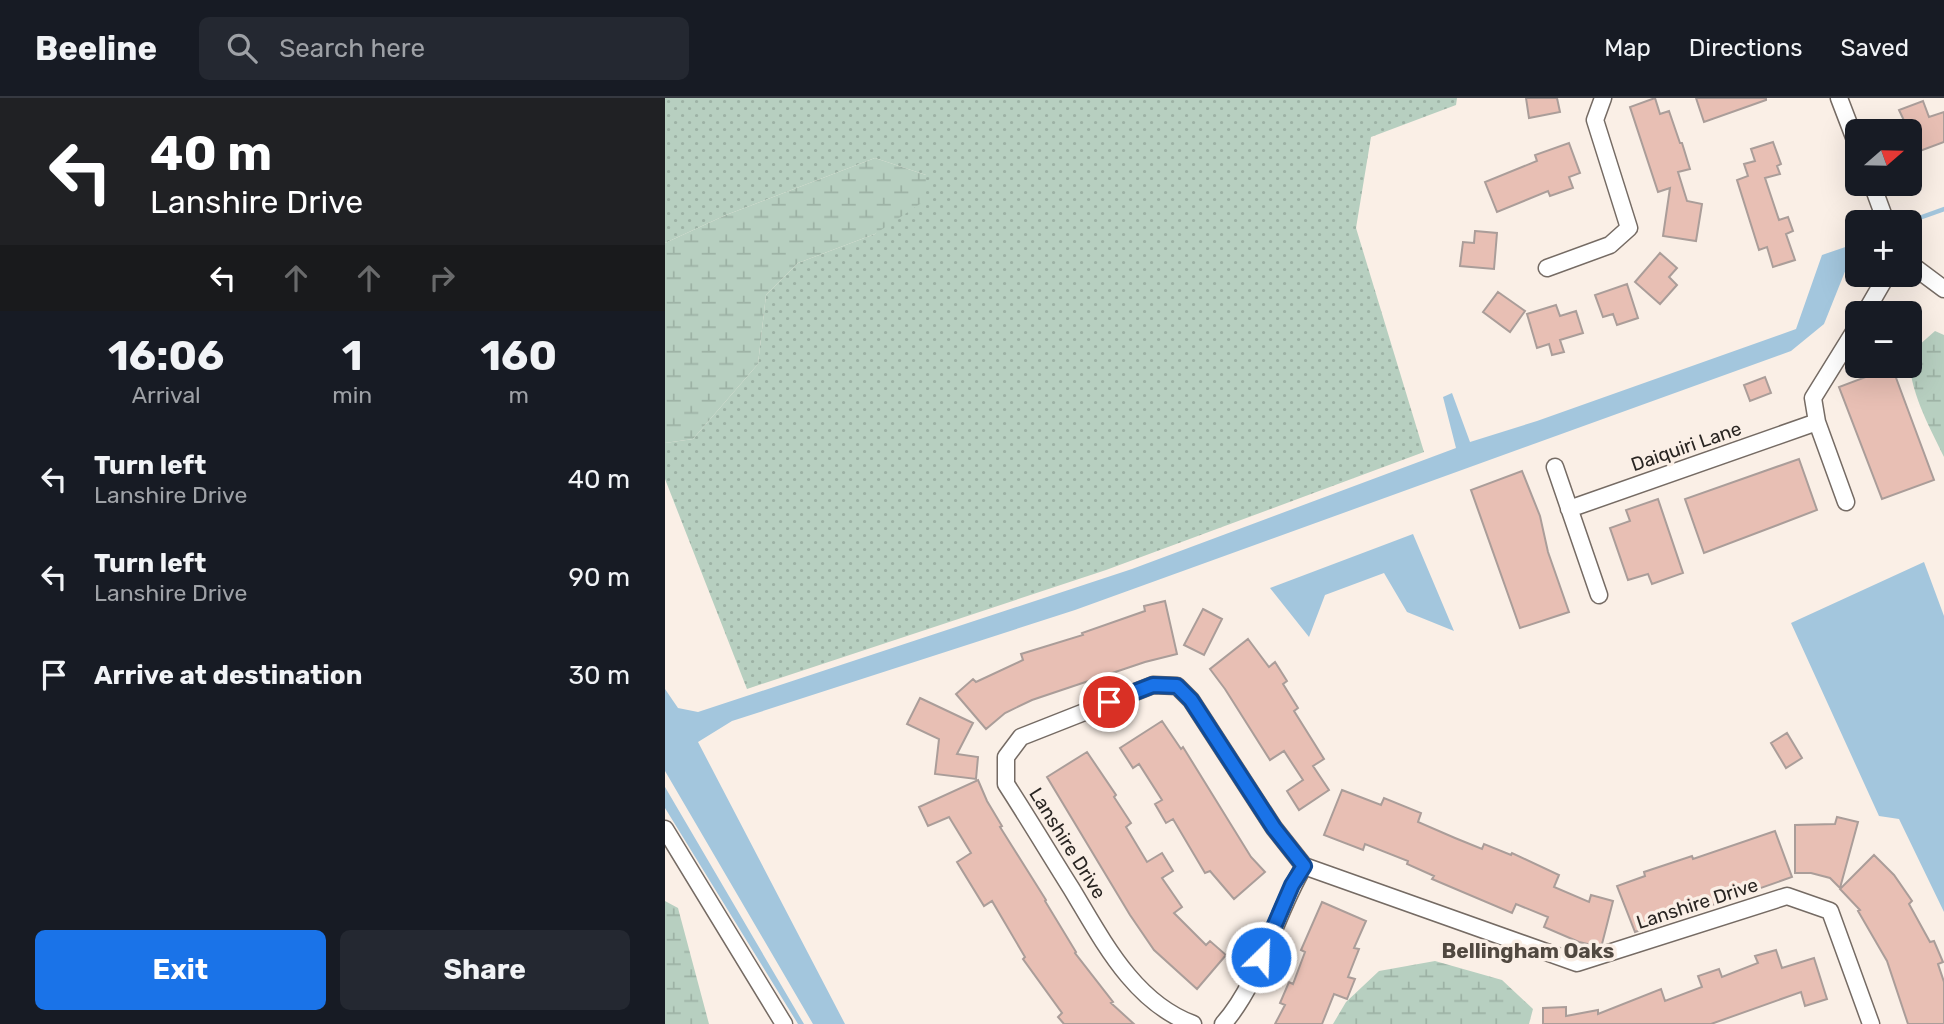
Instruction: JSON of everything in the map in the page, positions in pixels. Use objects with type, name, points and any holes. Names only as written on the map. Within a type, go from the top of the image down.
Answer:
[{"type":"street","points":[[1547,268],[1610,245],[1629,228],[1595,120],[1603,98]]},
{"type":"street","points":[[1843,99],[1849,119]]},
{"type":"street","points":[[1922,273],[1944,289]]},
{"type":"street","points":[[1845,346],[1812,398],[1817,422],[1846,502]]},
{"type":"street","name":"Daiquiri Lane","points":[[1570,509],[1817,422]]},
{"type":"street","points":[[1555,467],[1599,595]]},
{"type":"street","name":"Lanshire Drive","points":[[1193,1024],[1174,1017],[1142,991],[1115,961],[1006,783],[1006,757],[1021,737],[1153,685],[1177,686],[1191,700],[1274,828],[1304,866],[1577,963],[1787,896],[1830,911],[1871,1024]]},
{"type":"street","points":[[665,829],[784,1024]]},
{"type":"street","points":[[1223,1024],[1239,1006],[1292,885],[1304,866]]},
{"type":"green space","points":[[665,98],[1457,98],[1456,105],[1371,137],[1356,228],[1424,452],[1106,570],[747,689],[665,479],[665,443],[693,439],[758,364],[766,295],[798,263],[875,234],[926,175],[875,158],[726,215],[665,243]]},
{"type":"green space","points":[[875,158],[926,175],[926,200],[875,234],[798,263],[766,295],[758,364],[693,439],[665,443],[665,243],[726,215]]},
{"type":"green space","points":[[1935,331],[1944,335],[1944,457],[1912,381],[1912,378],[1922,378],[1922,342]]},
{"type":"green space","points":[[665,901],[678,908],[709,1024],[665,1024]]},
{"type":"green space","points":[[1435,961],[1502,980],[1533,1009],[1529,1024],[1333,1024],[1346,1002],[1379,971]]},
{"type":"water","points":[[1845,247],[1845,272],[1824,324],[1791,351],[1075,610],[732,721],[698,742],[845,1024],[813,1024],[665,771],[665,689],[678,708],[698,712],[1132,569],[1456,448],[1443,397],[1452,393],[1470,442],[1537,421],[1796,329],[1822,255]]},
{"type":"water","points":[[1413,534],[1454,631],[1407,612],[1384,573],[1325,595],[1309,637],[1270,588]]},
{"type":"water","points":[[1924,562],[1944,616],[1944,912],[1899,819],[1879,816],[1791,623]]},
{"type":"water","points":[[665,787],[804,1024],[798,1024],[665,808]]},
{"type":"building","points":[[1526,98],[1557,98],[1560,112],[1529,118]]},
{"type":"building","points":[[1655,98],[1660,114],[1669,111],[1682,143],[1690,169],[1678,172],[1687,201],[1702,204],[1696,241],[1663,236],[1670,188],[1658,192],[1630,107]]},
{"type":"building","points":[[1696,98],[1766,98],[1766,100],[1704,122]]},
{"type":"building","points":[[1923,101],[1929,117],[1944,112],[1944,142],[1922,150],[1922,119],[1903,119],[1899,110]]},
{"type":"building","points":[[1773,142],[1781,164],[1777,166],[1780,174],[1765,178],[1779,220],[1788,217],[1793,231],[1786,234],[1795,260],[1773,267],[1767,247],[1759,250],[1737,180],[1748,176],[1744,164],[1755,161],[1751,149]]},
{"type":"building","points":[[1569,143],[1580,173],[1569,177],[1573,188],[1550,196],[1548,191],[1497,212],[1485,182],[1537,161],[1535,155]]},
{"type":"building","points":[[1475,231],[1497,233],[1494,269],[1460,266],[1463,242],[1474,243]]},
{"type":"building","points":[[1660,253],[1677,268],[1669,277],[1677,285],[1660,304],[1635,282]]},
{"type":"building","points":[[1627,284],[1638,318],[1617,325],[1613,314],[1603,317],[1595,295]]},
{"type":"building","points":[[1498,292],[1525,311],[1510,332],[1483,312]]},
{"type":"building","points":[[1556,305],[1560,316],[1576,311],[1583,333],[1560,340],[1564,352],[1552,355],[1549,344],[1537,348],[1527,314]]},
{"type":"building","points":[[1765,377],[1771,393],[1750,401],[1744,385]]},
{"type":"building","points":[[1863,378],[1896,378],[1934,480],[1882,499],[1839,387]]},
{"type":"building","points":[[1799,459],[1817,510],[1704,553],[1685,499]]},
{"type":"building","points":[[1522,471],[1540,516],[1548,552],[1569,612],[1520,628],[1471,490]]},
{"type":"building","points":[[1658,499],[1683,573],[1652,584],[1648,574],[1628,580],[1610,528],[1630,521],[1626,510]]},
{"type":"building","points":[[1165,601],[1177,654],[1032,700],[1005,713],[986,729],[956,694],[973,679],[976,682],[1023,660],[1021,654],[1083,635],[1082,633],[1145,611],[1144,606]]},
{"type":"building","points":[[1203,609],[1222,619],[1204,655],[1184,645]]},
{"type":"building","points":[[1248,639],[1269,667],[1275,662],[1287,681],[1283,684],[1298,708],[1294,711],[1324,759],[1313,766],[1329,790],[1299,810],[1287,791],[1303,780],[1284,751],[1270,760],[1210,669]]},
{"type":"building","points":[[920,698],[973,723],[957,754],[978,757],[976,779],[935,774],[939,739],[907,724]]},
{"type":"building","points":[[1162,721],[1181,749],[1183,747],[1251,857],[1265,872],[1234,899],[1210,871],[1205,873],[1173,819],[1166,823],[1155,804],[1162,800],[1139,764],[1133,768],[1120,748]]},
{"type":"building","points":[[1787,733],[1802,758],[1786,768],[1771,743]]},
{"type":"building","points":[[1087,752],[1116,795],[1114,797],[1131,823],[1126,827],[1147,862],[1162,853],[1173,871],[1162,878],[1182,907],[1174,913],[1206,945],[1210,941],[1226,955],[1197,989],[1154,950],[1047,777]]},
{"type":"building","points":[[978,780],[1002,826],[1000,827],[1046,900],[1075,953],[1113,1002],[1111,1003],[1134,1024],[1064,1024],[1058,1017],[1062,1013],[1023,959],[1025,957],[992,901],[984,906],[957,862],[971,853],[949,817],[928,826],[919,807]]},
{"type":"building","points":[[1342,790],[1381,805],[1384,798],[1421,813],[1418,822],[1455,838],[1482,849],[1484,844],[1511,855],[1512,853],[1559,875],[1554,887],[1589,902],[1591,895],[1613,901],[1602,944],[1596,946],[1579,942],[1544,927],[1548,917],[1516,904],[1512,913],[1432,879],[1434,876],[1407,864],[1408,861],[1365,844],[1363,850],[1324,835]]},
{"type":"building","points":[[1837,817],[1858,822],[1840,888],[1830,878],[1811,873],[1795,873],[1795,825],[1835,824]]},
{"type":"building","points":[[1775,831],[1792,877],[1635,932],[1617,886],[1645,876],[1644,872],[1692,856],[1693,859]]},
{"type":"building","points":[[1874,855],[1894,875],[1912,901],[1909,904],[1930,942],[1934,941],[1943,962],[1938,964],[1944,982],[1944,1024],[1908,1024],[1887,961],[1858,911],[1860,910],[1840,889]]},
{"type":"building","points":[[1322,902],[1366,921],[1354,948],[1359,949],[1348,977],[1355,979],[1347,999],[1334,994],[1322,1024],[1275,1024],[1285,1005],[1280,1003],[1289,982],[1293,984],[1305,952],[1301,950]]},
{"type":"building","points":[[1776,950],[1782,968],[1814,958],[1827,999],[1805,1006],[1801,992],[1711,1024],[1543,1024],[1543,1008],[1566,1007],[1566,1016],[1598,1010],[1598,1014],[1661,989],[1665,1001],[1702,987],[1698,976],[1719,969],[1722,977],[1758,963],[1755,956]]},
{"type":"waterway","points":[[1922,217],[1944,209]]},
{"type":"district","name":"Bellingham Oaks","points":[[1528,951]]},
{"type":"route","points":[[1109,702],[1153,685],[1177,686],[1191,700],[1274,828],[1304,866],[1292,885],[1261,957]]}]
